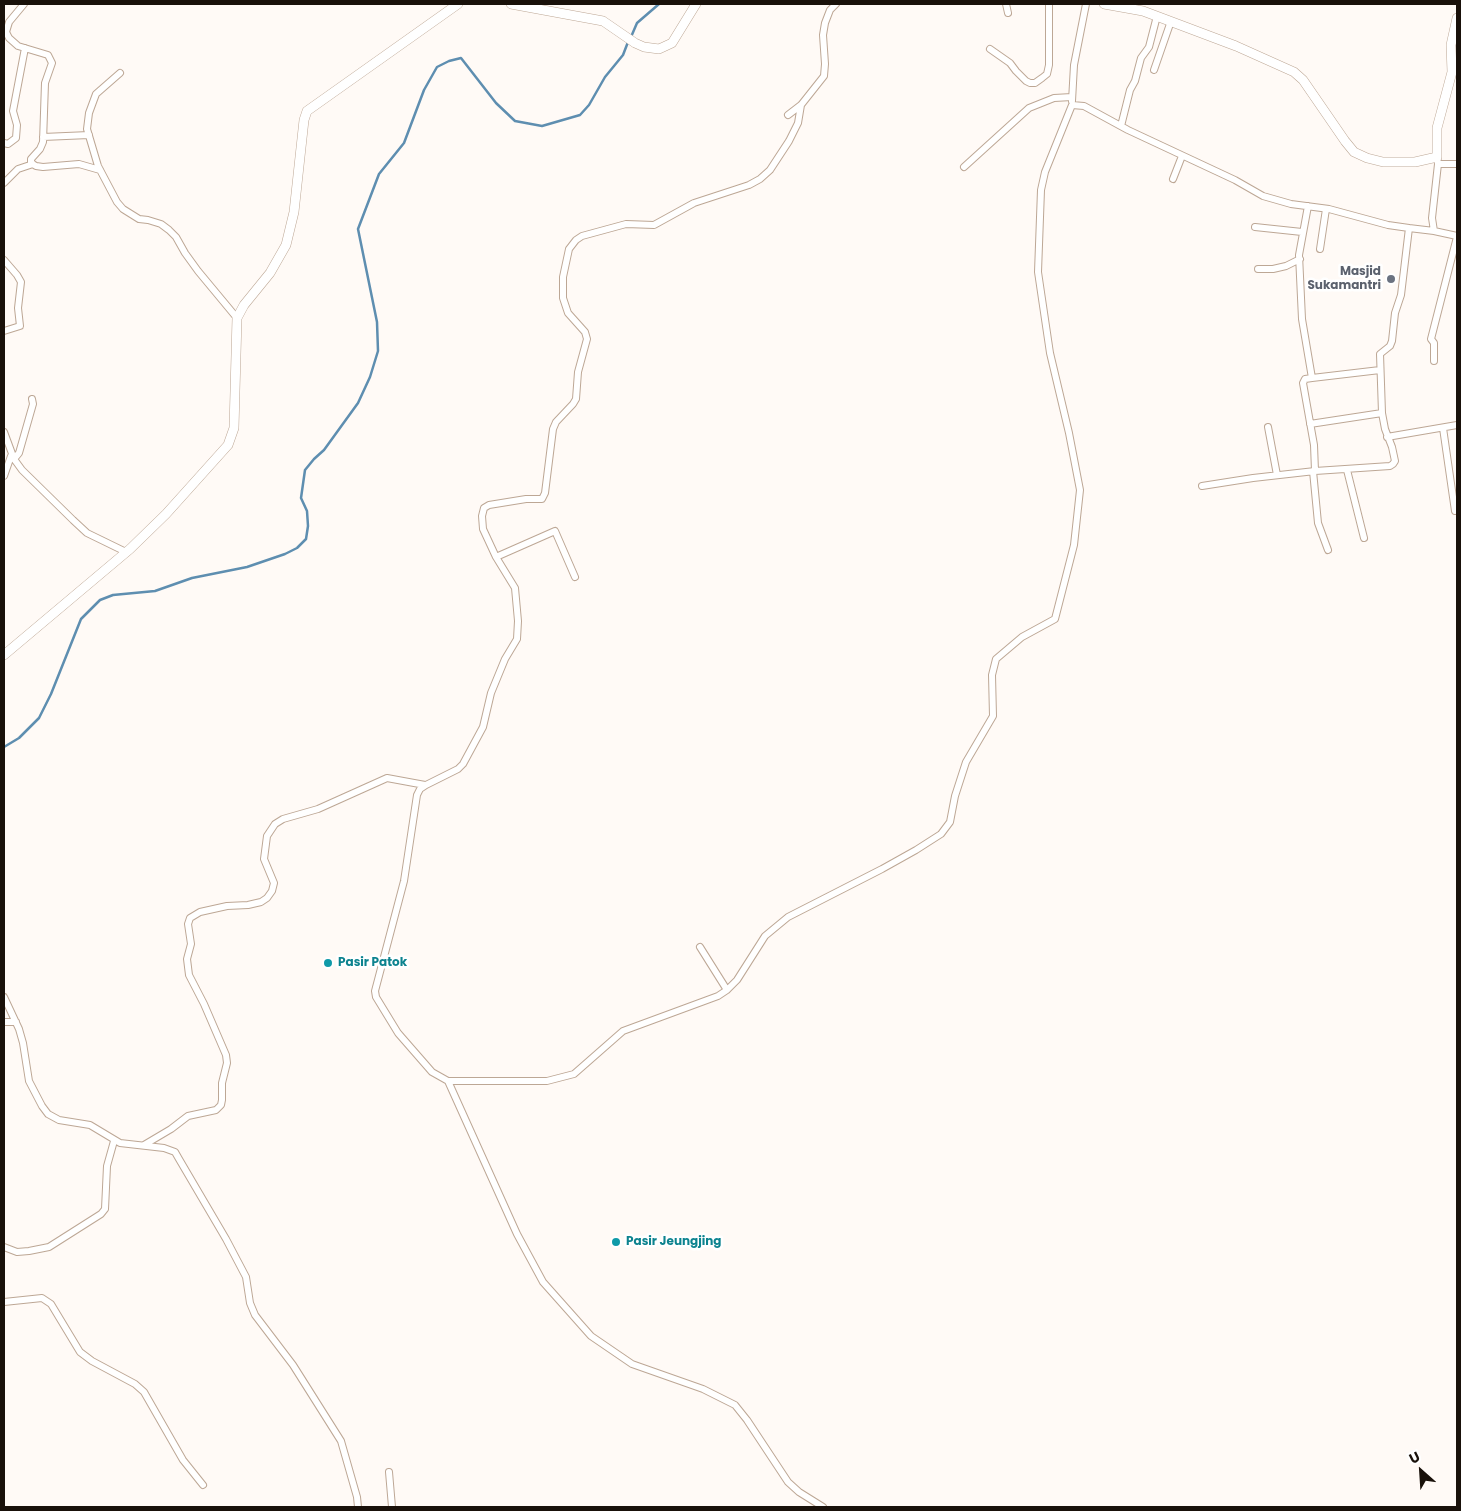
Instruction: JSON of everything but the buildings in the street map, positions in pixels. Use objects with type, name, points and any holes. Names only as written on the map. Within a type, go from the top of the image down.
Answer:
[{"type":"street","points":[[24,4],[9,22],[6,32],[12,43],[48,55],[52,63],[45,83],[42,146],[31,158],[32,164]]},
{"type":"street","points":[[4,654],[126,552],[166,514],[228,445],[234,428],[237,318],[244,305],[270,273],[286,245],[294,212],[304,120],[307,111],[458,4]]},
{"type":"street","points":[[510,4],[602,21],[635,43],[644,47],[659,49],[672,43],[696,4]]},
{"type":"street","points":[[788,116],[801,105],[824,76],[823,35],[825,23],[830,10],[836,4]]},
{"type":"street","points":[[1006,4],[1008,13]]},
{"type":"street","points":[[990,49],[1010,63],[1026,81],[1035,83],[1042,78],[1047,74],[1049,65],[1049,4]]},
{"type":"street","points":[[801,105],[798,123],[790,141],[770,170],[760,179],[749,185],[694,203],[654,225],[618,225],[582,236],[572,245],[563,277],[563,298],[568,313],[585,332],[587,339],[578,372],[576,399],[556,422],[553,429],[545,494],[542,499],[526,499],[489,505],[484,508],[482,516],[483,530],[514,588],[518,639],[505,659],[491,693],[484,727],[463,764],[458,769],[420,789],[417,795],[404,881],[375,991],[376,997],[398,1033],[432,1072],[448,1081],[547,1080],[574,1074],[623,1031],[718,996],[727,990],[737,980],[765,936],[788,918],[882,869],[941,834],[950,822],[955,796],[966,762],[993,716],[992,676],[996,659],[1022,637],[1055,619],[1058,614],[1059,600],[1074,545],[1080,490],[1050,353],[1038,272],[1041,190],[1045,172],[1072,105],[1074,65],[1086,4]]},
{"type":"street","points":[[1104,4],[1143,11],[1157,16],[1236,46],[1294,72],[1303,80],[1354,152],[1366,158],[1384,162],[1437,161],[1457,164]]},
{"type":"street","points":[[1121,126],[1130,90],[1135,81],[1141,58],[1149,47],[1157,16]]},
{"type":"street","points":[[1434,230],[1432,218],[1437,161],[1437,128],[1455,71],[1451,45],[1457,18]]},
{"type":"street","points":[[1154,70],[1170,21]]},
{"type":"street","points":[[4,144],[8,144],[16,138],[17,125],[14,111],[25,48]]},
{"type":"street","points":[[120,73],[100,90],[88,113],[87,129],[100,170],[117,202],[123,209],[139,219],[161,224],[176,237],[198,271],[237,318]]},
{"type":"street","points":[[964,167],[1029,108],[1054,98],[1072,97]]},
{"type":"street","points":[[1072,105],[1084,106],[1182,156],[1235,180],[1263,196],[1326,209],[1388,225],[1434,230],[1457,236],[1431,339],[1434,344],[1434,361]]},
{"type":"street","points":[[43,138],[89,135]]},
{"type":"street","points":[[1172,179],[1182,156]]},
{"type":"street","points":[[4,183],[18,169],[32,164],[52,167],[74,164],[100,170]]},
{"type":"street","points":[[1308,206],[1302,232],[1300,259],[1302,319],[1312,378]]},
{"type":"street","points":[[1320,249],[1326,209]]},
{"type":"street","points":[[1255,227],[1302,232]]},
{"type":"street","points":[[1202,486],[1277,475],[1390,466],[1393,464],[1395,461],[1382,413],[1380,354],[1392,342],[1394,322],[1401,295],[1409,228]]},
{"type":"street","points":[[1258,269],[1273,270],[1300,259]]},
{"type":"street","points":[[4,260],[21,282],[18,308],[20,326],[4,331]]},
{"type":"street","points":[[1328,550],[1324,536],[1319,528],[1310,424],[1303,382],[1305,378],[1380,370]]},
{"type":"street","points":[[4,476],[12,457],[19,453],[33,404],[32,399]]},
{"type":"street","points":[[1310,424],[1382,413]]},
{"type":"street","points":[[1387,437],[1457,425]]},
{"type":"street","points":[[1268,427],[1277,475]]},
{"type":"street","points":[[1443,428],[1455,511]]},
{"type":"street","points":[[4,432],[12,457],[22,470],[87,533],[126,552]]},
{"type":"street","points":[[1347,470],[1364,538]]},
{"type":"street","points":[[496,557],[555,531],[575,577]]},
{"type":"street","points":[[144,1146],[188,1116],[216,1110],[221,1105],[222,1083],[227,1063],[226,1054],[189,975],[187,959],[191,944],[188,924],[190,918],[200,912],[227,906],[248,905],[261,902],[267,898],[272,891],[274,883],[264,859],[267,836],[276,824],[283,819],[318,808],[387,778],[426,785]]},
{"type":"street","points":[[700,947],[727,990]]},
{"type":"street","points":[[4,997],[24,1042],[29,1081],[44,1110],[59,1120],[90,1125],[114,1141],[128,1145],[164,1148],[175,1152],[226,1238],[246,1277],[250,1302],[255,1315],[294,1365],[341,1441],[357,1497],[358,1507]]},
{"type":"street","points":[[4,1022],[16,1022]]},
{"type":"street","points":[[448,1081],[517,1234],[543,1282],[592,1336],[632,1364],[704,1388],[735,1405],[788,1482],[799,1492],[823,1507]]},
{"type":"street","points":[[4,1247],[17,1252],[49,1247],[101,1214],[105,1209],[107,1166],[114,1141]]},
{"type":"street","points":[[4,1302],[42,1298],[51,1304],[80,1352],[92,1361],[136,1384],[144,1392],[183,1460],[203,1485]]},
{"type":"street","points":[[389,1472],[392,1507]]},
{"type":"waterway","points":[[631,37],[637,23],[659,4]]},
{"type":"waterway","points":[[4,747],[19,738],[39,718],[51,694],[81,619],[100,600],[113,595],[155,591],[192,578],[247,567],[285,554],[297,548],[306,539],[308,526],[307,511],[301,498],[305,470],[324,450],[358,403],[370,377],[378,351],[377,322],[358,229],[379,174],[404,143],[424,90],[437,67],[461,58],[496,103],[515,121],[542,126],[580,115],[589,105],[605,77],[623,55],[628,42]]},
{"type":"place","name":"Masjid Sukamantri","points":[[1391,279]]},
{"type":"place","name":"Pasir Patok","points":[[328,963]]},
{"type":"place","name":"Pasir Jeungjing","points":[[616,1242]]}]
